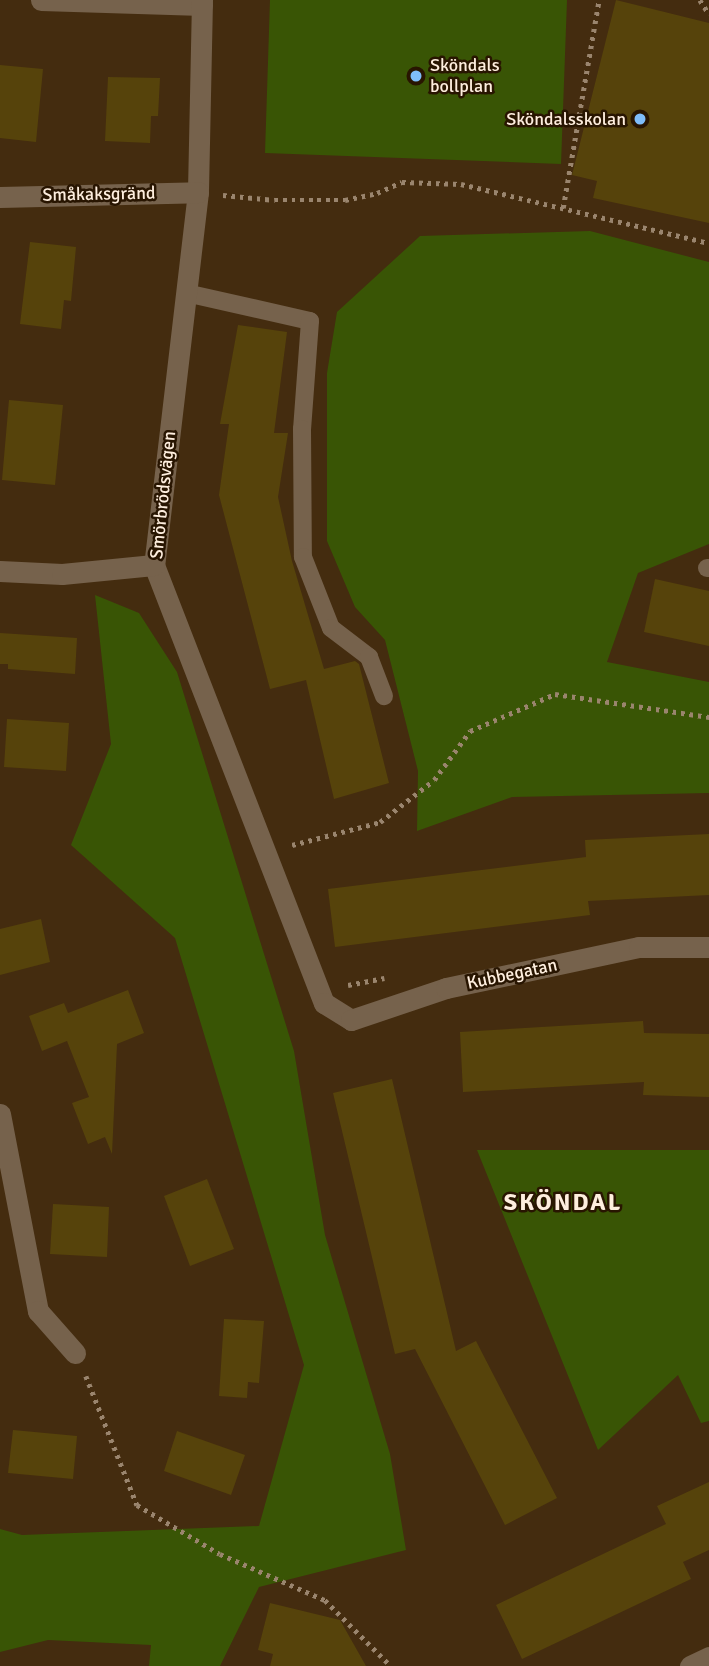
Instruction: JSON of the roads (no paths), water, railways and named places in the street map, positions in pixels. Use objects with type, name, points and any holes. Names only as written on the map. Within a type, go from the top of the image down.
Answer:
[{"type":"street","points":[[41,0],[202,3]]},
{"type":"street","name":"Smörbrödsvägen","points":[[202,3],[198,192],[154,565],[324,1003]]},
{"type":"street","name":"Småkaksgränd","points":[[0,197],[198,192]]},
{"type":"street","points":[[0,571],[62,574],[154,565]]},
{"type":"street","name":"Kubbegatan","points":[[324,1003],[351,1020],[446,988],[639,947],[709,947]]},
{"type":"street","points":[[0,1114],[38,1311],[75,1353]]},
{"type":"street","points":[[690,1666],[709,1657]]},
{"type":"lane","points":[[186,293],[310,321],[302,429],[303,556],[331,628],[369,657],[384,696]]},
{"type":"place","name":"Sköndals bollplan","points":[[416,76]]},
{"type":"place","name":"Sköndalsskolan","points":[[640,119]]},
{"type":"district","name":"SKÖNDAL","points":[[563,1203]]}]
